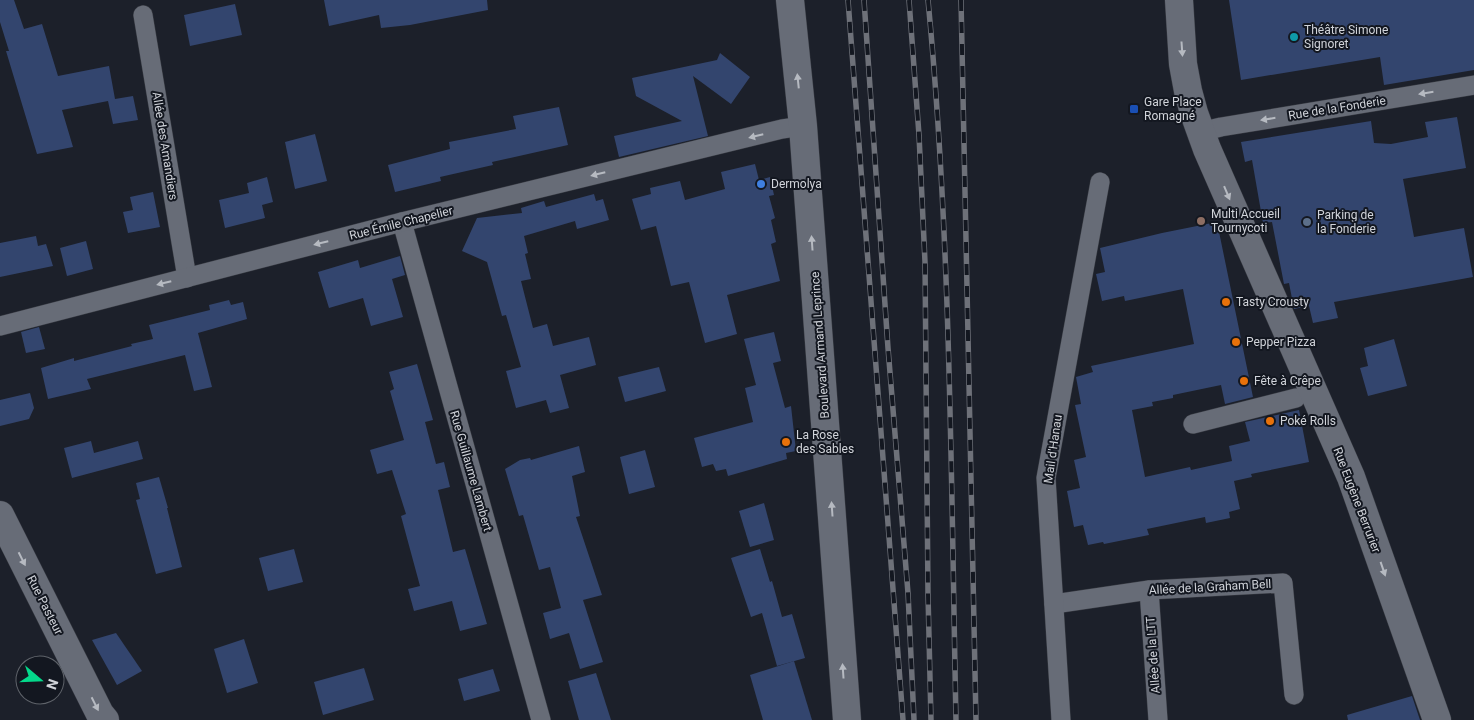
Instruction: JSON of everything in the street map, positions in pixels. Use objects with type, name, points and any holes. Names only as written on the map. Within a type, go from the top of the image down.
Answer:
[{"type":"street","name":"Boulevard Armand Leprince","points":[[790,0],[803,126],[847,720]]},
{"type":"street","name":"Rue Eugène Berrurier","points":[[1179,0],[1183,64],[1188,91],[1200,132],[1351,477],[1436,720]]},
{"type":"street","name":"Allée des Amandiers","points":[[143,15],[187,278]]},
{"type":"street","name":"Rue de la Fonderie","points":[[1200,132],[1474,86]]},
{"type":"street","name":"Rue Émile Chapelier","points":[[0,326],[402,222],[782,129],[803,126]]},
{"type":"street","name":"Mail d'Hanau","points":[[1061,720],[1046,478],[1100,182]]},
{"type":"street","name":"Rue Guillaume Lambert","points":[[402,222],[541,720]]},
{"type":"street","points":[[1193,424],[1296,398]]},
{"type":"street","name":"Rue Pasteur","points":[[0,515],[100,714],[105,720]]},
{"type":"street","name":"Allée de la Graham Bell","points":[[1054,604],[1148,590],[1283,583],[1294,696]]},
{"type":"street","name":"Allée de la LTT","points":[[1148,590],[1158,720]]},
{"type":"building","points":[[0,0],[14,0],[24,29],[42,24],[58,76],[109,66],[115,99],[133,96],[138,120],[113,124],[108,101],[62,110],[73,147],[37,154],[6,51],[9,51],[0,22]]},
{"type":"building","points":[[324,0],[487,0],[488,10],[410,25],[381,28],[379,15],[329,26]]},
{"type":"building","points":[[1229,0],[1474,0],[1474,70],[1384,85],[1380,57],[1241,80]]},
{"type":"building","points":[[235,4],[242,35],[190,46],[184,15]]},
{"type":"building","points":[[720,53],[750,77],[731,104],[693,76],[708,136],[619,157],[614,136],[682,121],[636,96],[632,78],[717,60]]},
{"type":"building","points":[[559,107],[568,145],[492,162],[493,165],[440,177],[441,181],[395,192],[388,165],[450,149],[449,142],[516,129],[513,116]]},
{"type":"building","points":[[1457,117],[1466,168],[1403,179],[1414,237],[1464,228],[1473,277],[1334,302],[1338,318],[1313,323],[1309,306],[1294,309],[1289,283],[1284,284],[1272,222],[1263,223],[1252,160],[1245,162],[1241,142],[1371,121],[1374,143],[1391,144],[1428,137],[1425,122]]},
{"type":"building","points":[[315,134],[327,181],[295,189],[285,142]]},
{"type":"building","points":[[755,164],[759,180],[770,177],[774,195],[769,196],[775,218],[771,220],[776,242],[771,244],[780,281],[727,295],[737,334],[705,343],[689,282],[671,286],[656,226],[641,230],[632,199],[651,194],[650,188],[680,181],[685,200],[725,189],[721,172]]},
{"type":"building","points":[[267,177],[273,202],[262,205],[265,218],[225,228],[219,200],[249,193],[247,183]]},
{"type":"building","points":[[153,192],[160,227],[128,233],[123,212],[133,210],[130,197]]},
{"type":"building","points":[[594,194],[596,201],[603,199],[609,220],[577,229],[575,221],[524,236],[528,253],[525,254],[531,279],[521,281],[533,328],[547,324],[553,346],[589,337],[596,365],[560,375],[569,408],[550,413],[546,400],[516,408],[506,371],[521,367],[506,315],[502,316],[487,262],[462,251],[477,218],[522,213],[521,208],[544,201],[546,207]]},
{"type":"building","points":[[1217,222],[1253,397],[1225,404],[1221,385],[1173,395],[1173,398],[1152,402],[1153,406],[1132,410],[1145,477],[1190,467],[1191,470],[1232,461],[1229,446],[1250,441],[1245,422],[1299,410],[1309,462],[1251,474],[1252,477],[1234,481],[1240,509],[1229,512],[1230,518],[1206,523],[1205,517],[1147,529],[1149,535],[1104,544],[1103,542],[1088,545],[1083,525],[1074,527],[1067,491],[1080,488],[1074,460],[1086,457],[1075,405],[1081,404],[1076,377],[1093,372],[1091,366],[1194,344],[1183,289],[1125,301],[1124,296],[1102,301],[1096,274],[1105,272],[1100,248]]},
{"type":"building","points":[[36,236],[38,246],[46,244],[53,266],[0,277],[0,243]]},
{"type":"building","points":[[86,241],[93,269],[67,276],[60,248]]},
{"type":"building","points":[[400,256],[405,275],[392,279],[403,317],[371,326],[363,298],[329,308],[318,272],[358,260],[360,268]]},
{"type":"building","points":[[229,300],[231,305],[243,302],[247,319],[198,333],[212,387],[194,391],[185,355],[87,379],[91,389],[48,399],[41,368],[74,358],[74,361],[132,346],[131,344],[153,339],[149,325],[210,310],[209,305]]},
{"type":"building","points":[[39,327],[45,349],[26,353],[21,332]]},
{"type":"building","points":[[774,332],[781,361],[773,363],[785,408],[791,406],[796,451],[786,453],[787,459],[728,476],[726,469],[716,471],[713,464],[702,467],[694,438],[753,422],[745,388],[756,385],[744,339]]},
{"type":"building","points":[[1394,339],[1407,386],[1368,396],[1360,368],[1368,366],[1364,348]]},
{"type":"building","points":[[417,364],[433,420],[425,422],[436,464],[444,462],[450,487],[438,490],[453,552],[465,549],[487,624],[460,631],[452,601],[414,611],[408,589],[420,586],[401,516],[406,514],[392,470],[377,474],[370,450],[404,440],[390,391],[394,389],[389,372]]},
{"type":"building","points":[[659,367],[666,391],[625,402],[618,377]]},
{"type":"building","points":[[30,393],[34,408],[29,419],[0,426],[0,400]]},
{"type":"building","points":[[91,441],[94,453],[138,441],[143,459],[72,478],[64,448]]},
{"type":"building","points":[[579,446],[585,472],[572,476],[580,516],[576,517],[602,595],[583,600],[603,662],[580,669],[569,633],[550,639],[543,613],[561,608],[550,567],[539,570],[523,515],[519,516],[505,469],[520,460],[530,458],[531,460]]},
{"type":"building","points":[[645,450],[655,487],[629,494],[620,457]]},
{"type":"building","points":[[159,477],[182,567],[156,574],[136,500],[140,499],[136,483]]},
{"type":"building","points":[[764,503],[774,540],[750,547],[739,511]]},
{"type":"building","points":[[294,549],[303,582],[268,591],[259,558]]},
{"type":"building","points":[[760,549],[770,582],[772,581],[782,617],[792,614],[805,658],[777,666],[762,613],[751,617],[731,558]]},
{"type":"building","points":[[116,633],[142,671],[117,685],[92,640]]},
{"type":"building","points":[[244,639],[258,683],[227,693],[214,649]]},
{"type":"building","points":[[794,661],[812,720],[763,720],[750,675]]},
{"type":"building","points":[[364,668],[374,700],[323,715],[314,682]]},
{"type":"building","points":[[493,669],[500,691],[464,701],[458,679]]},
{"type":"building","points":[[596,673],[611,720],[579,720],[568,681]]},
{"type":"building","points":[[1412,696],[1420,720],[1348,720],[1347,715]]},
{"type":"railway","points":[[848,0],[903,720]]},
{"type":"railway","points":[[864,0],[888,348],[908,593],[914,720]]},
{"type":"railway","points":[[909,0],[919,135],[925,262],[931,720]]},
{"type":"railway","points":[[928,0],[936,90],[946,270],[956,720]]},
{"type":"railway","points":[[961,0],[976,720]]},
{"type":"place","name":"Théâtre Simone Signoret","points":[[1294,37]]},
{"type":"place","name":"Gare Place Romagné","points":[[1134,109]]},
{"type":"place","name":"Dermolya","points":[[761,184]]},
{"type":"place","name":"Multi Accueil Tournycoti","points":[[1201,221]]},
{"type":"place","name":"Parking de la Fonderie","points":[[1307,222]]},
{"type":"place","name":"Tasty Crousty","points":[[1226,302]]},
{"type":"place","name":"Pepper Pizza","points":[[1236,342]]},
{"type":"place","name":"Fête à Crêpe","points":[[1244,381]]},
{"type":"place","name":"Poké Rolls","points":[[1270,421]]},
{"type":"place","name":"La Rose des Sables","points":[[786,442]]}]
